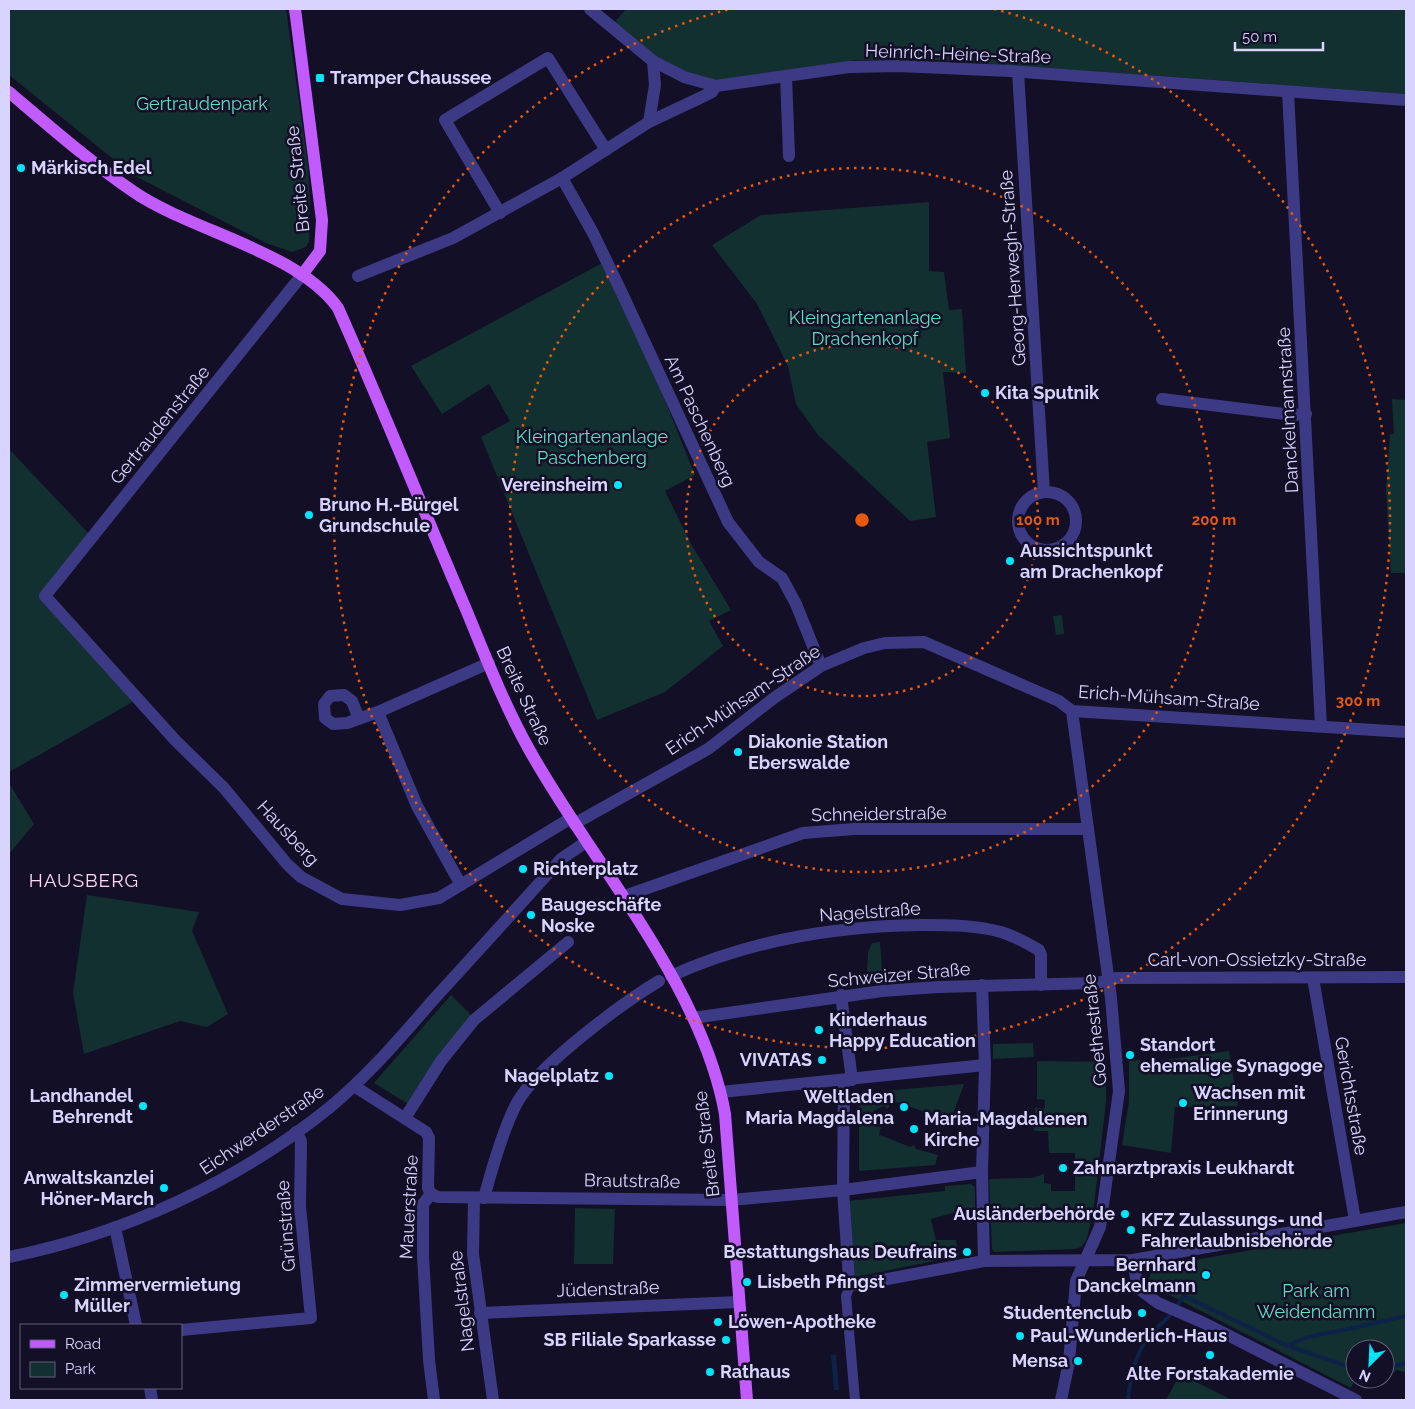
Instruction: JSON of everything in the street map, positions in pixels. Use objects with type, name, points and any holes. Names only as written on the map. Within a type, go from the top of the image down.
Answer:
[{"type":"main road","name":"Breite Straße","points":[[295,9],[322,220],[320,251],[302,275],[322,289],[338,308],[489,663],[529,750],[572,821],[622,896],[665,978],[694,1018],[721,1092],[747,1400]]},
{"type":"main road","points":[[9,92],[134,193],[302,275]]},
{"type":"street","name":"Heinrich-Heine-Straße","points":[[590,9],[653,60],[684,77],[716,86],[849,67],[899,66],[1018,72],[1406,100]]},
{"type":"street","points":[[500,212],[445,120],[548,58],[606,150]]},
{"type":"street","points":[[649,122],[655,85],[653,60]]},
{"type":"street","name":"Georg-Herwegh-Straße","points":[[1018,72],[1044,492]]},
{"type":"street","points":[[786,76],[789,156]]},
{"type":"street","points":[[358,276],[453,238],[562,178],[649,122],[712,92],[716,86]]},
{"type":"street","name":"Danckelmannstraße","points":[[1288,92],[1306,414],[1320,726]]},
{"type":"street","name":"Am Paschenberg","points":[[562,178],[593,232],[728,522],[759,562],[782,578],[796,604],[821,666]]},
{"type":"street","name":"Gertraudenstraße","points":[[45,596],[302,275]]},
{"type":"street","points":[[1162,399],[1293,415],[1306,414]]},
{"type":"street","points":[[1044,492],[1064,497],[1075,514],[1076,524],[1070,538],[1059,548],[1049,550],[1039,549],[1030,545],[1022,538],[1017,518],[1023,504],[1034,494],[1044,492]]},
{"type":"street","name":"Hausberg","points":[[45,596],[175,740],[224,788],[301,877],[342,899],[384,905],[420,903],[439,898],[572,821]]},
{"type":"street","name":"Erich-Mühsam-Straße","points":[[572,821],[708,749],[774,698],[821,666],[871,646],[904,641],[924,642],[1059,701],[1072,711],[1406,732]]},
{"type":"street","points":[[359,719],[489,663]]},
{"type":"street","name":"Goethestraße","points":[[1061,1400],[1069,1362],[1076,1281],[1100,1227],[1119,1091],[1119,1068],[1072,711]]},
{"type":"street","points":[[378,712],[417,806],[461,885]]},
{"type":"street","name":"Schneiderstraße","points":[[622,896],[803,833],[854,829],[1088,829]]},
{"type":"street","name":"Eichwerderstraße","points":[[9,1257],[38,1251],[115,1227],[217,1183],[296,1132],[354,1086],[561,859],[586,842]]},
{"type":"street","name":"Nagelstraße","points":[[493,1400],[473,1254],[479,1198],[518,1101],[541,1073],[583,1037],[665,978],[705,960],[751,946],[815,933],[881,926],[943,925],[1003,932],[1039,950],[1041,955],[1040,984]]},
{"type":"street","points":[[404,1118],[458,1038],[474,1020],[529,972],[568,942]]},
{"type":"street","name":"Carl-von-Ossietzky-Straße","points":[[1108,980],[1406,976]]},
{"type":"street","name":"Gerichtsstraße","points":[[1313,978],[1356,1220]]},
{"type":"street","name":"Schweizer Straße","points":[[694,1018],[841,995],[982,985],[1108,980]]},
{"type":"street","points":[[982,985],[985,1065],[982,1172],[984,1261]]},
{"type":"street","points":[[841,995],[848,1080],[843,1190],[851,1283],[846,1296],[855,1400]]},
{"type":"street","points":[[721,1092],[985,1065]]},
{"type":"street","name":"Mauerstraße","points":[[354,1086],[426,1132],[429,1138],[428,1188],[431,1194],[423,1204],[423,1256],[429,1360],[434,1400]]},
{"type":"street","name":"Grünstraße","points":[[182,1330],[311,1318],[300,1206],[301,1141],[296,1132]]},
{"type":"street","name":"Brautstraße","points":[[431,1194],[438,1198],[731,1200],[843,1190],[982,1172]]},
{"type":"street","points":[[851,1283],[855,1285],[984,1261],[1133,1260],[1406,1212]]},
{"type":"street","points":[[115,1227],[136,1324]]},
{"type":"street","points":[[1133,1260],[1137,1284],[1142,1291],[1166,1307],[1202,1322],[1356,1400]]},
{"type":"street","name":"Jüdenstraße","points":[[480,1313],[739,1302]]},
{"type":"green space","name":"Gertraudenpark","points":[[9,9],[286,9],[308,165],[310,208],[309,242],[306,247],[292,252],[266,243],[133,175],[9,75]]},
{"type":"green space","points":[[626,9],[1406,9],[1406,94],[935,60],[856,60],[718,81],[680,70],[652,53],[614,23]]},
{"type":"green space","name":"Kleingartenanlage Drachenkopf","points":[[929,202],[929,271],[944,272],[949,310],[962,309],[966,373],[943,372],[950,438],[927,442],[936,517],[910,521],[818,435],[796,404],[788,366],[757,304],[712,245],[761,215]]},
{"type":"green space","name":"Kleingartenanlage Paschenberg","points":[[604,262],[621,291],[695,475],[665,491],[691,544],[731,610],[709,621],[723,646],[665,692],[597,720],[481,437],[510,421],[489,384],[442,414],[411,366]]},
{"type":"green space","points":[[1392,399],[1406,400],[1406,573],[1391,573],[1386,491],[1390,434],[1394,434]]},
{"type":"green space","points":[[9,449],[92,537],[45,596],[138,699],[9,772]]},
{"type":"green space","points":[[1062,615],[1064,634],[1056,635],[1053,616]]},
{"type":"green space","points":[[9,783],[34,824],[9,854]]},
{"type":"green space","points":[[87,895],[199,912],[192,931],[228,1014],[207,1027],[180,1021],[84,1054],[73,993]]},
{"type":"green space","points":[[880,942],[883,984],[876,984],[867,975],[868,952],[872,943]]},
{"type":"green space","points":[[451,995],[473,1017],[408,1104],[374,1083]]},
{"type":"green space","points":[[1033,1043],[1034,1057],[993,1059],[993,1044]]},
{"type":"green space","name":"Wachsen mit Erinnerung","points":[[1229,1051],[1238,1106],[1175,1107],[1171,1153],[1122,1145],[1129,1101],[1129,1061],[1140,1060],[1141,1063]]},
{"type":"green space","points":[[1037,1061],[1106,1062],[1106,1102],[1093,1214],[1086,1241],[1081,1247],[1075,1249],[994,1252],[992,1249],[989,1179],[1032,1178],[1044,1174],[1044,1183],[1051,1184],[1051,1191],[1075,1191],[1075,1153],[1049,1153],[1048,1131],[1034,1131],[1035,1108],[1045,1108],[1045,1100],[1037,1099]]},
{"type":"green space","points":[[964,1084],[950,1122],[928,1113],[924,1115],[922,1111],[891,1100],[888,1109],[884,1106],[873,1111],[873,1122],[877,1127],[881,1127],[879,1136],[910,1147],[914,1145],[916,1149],[938,1155],[935,1165],[859,1171],[859,1093]]},
{"type":"green space","points":[[971,1184],[975,1187],[975,1211],[963,1212],[963,1210],[931,1219],[936,1240],[956,1240],[959,1256],[855,1277],[848,1201],[945,1191],[945,1186]]},
{"type":"green space","points":[[575,1208],[615,1209],[613,1264],[574,1264]]},
{"type":"green space","name":"Park am Weidendamm","points":[[1406,1223],[1406,1372],[1396,1370],[1395,1372],[1395,1339],[1345,1339],[1345,1385],[1150,1285],[1148,1280],[1153,1269],[1160,1266]]},
{"type":"green space","points":[[1180,1374],[1232,1400],[1166,1400]]},
{"type":"water","points":[[836,1354],[839,1390],[834,1390],[831,1355]]},
{"type":"waterway","points":[[1176,1307],[1184,1296],[1288,1346],[1345,1365]]},
{"type":"waterway","points":[[1128,1400],[1132,1374],[1146,1340],[1172,1313]]},
{"type":"waterway","points":[[1288,1346],[1310,1337],[1406,1316]]},
{"type":"waterway","points":[[1395,1366],[1406,1363]]},
{"type":"place","name":"Tramper Chaussee","points":[[320,78]]},
{"type":"place","name":"Märkisch Edel","points":[[21,168]]},
{"type":"place","name":"Kita Sputnik","points":[[985,393]]},
{"type":"place","name":"Vereinsheim","points":[[618,485]]},
{"type":"place","name":"Bruno H.-Bürgel Grundschule","points":[[309,515]]},
{"type":"place","name":"Aussichtspunkt am Drachenkopf","points":[[1010,561]]},
{"type":"place","name":"Diakonie Station Eberswalde","points":[[738,752]]},
{"type":"place","name":"Richterplatz","points":[[523,869]]},
{"type":"place","name":"Baugeschäfte Noske","points":[[531,915]]},
{"type":"place","name":"Kinderhaus Happy Education","points":[[819,1030]]},
{"type":"place","name":"Standort ehemalige Synagoge","points":[[1130,1055]]},
{"type":"place","name":"VIVATAS","points":[[822,1060]]},
{"type":"place","name":"Nagelplatz","points":[[609,1076]]},
{"type":"place","name":"Wachsen mit Erinnerung","points":[[1183,1103]]},
{"type":"place","name":"Landhandel Behrendt","points":[[143,1106]]},
{"type":"place","name":"Weltladen Maria Magdalena","points":[[904,1107]]},
{"type":"place","name":"Maria-Magdalenen Kirche","points":[[914,1129]]},
{"type":"place","name":"Zahnarztpraxis Leukhardt","points":[[1063,1168]]},
{"type":"place","name":"Anwaltskanzlei Höner-March","points":[[164,1188]]},
{"type":"place","name":"Ausländerbehörde","points":[[1125,1214]]},
{"type":"place","name":"KFZ Zulassungs- und Fahrerlaubnisbehörde","points":[[1131,1230]]},
{"type":"place","name":"Bestattungshaus Deufrains","points":[[967,1252]]},
{"type":"place","name":"Bernhard Danckelmann","points":[[1206,1275]]},
{"type":"place","name":"Lisbeth Pfingst","points":[[747,1282]]},
{"type":"place","name":"Zimmervermietung Müller","points":[[64,1295]]},
{"type":"place","name":"Studentenclub","points":[[1142,1313]]},
{"type":"place","name":"Löwen-Apotheke","points":[[718,1322]]},
{"type":"place","name":"Paul-Wunderlich-Haus","points":[[1020,1336]]},
{"type":"place","name":"SB Filiale Sparkasse","points":[[726,1340]]},
{"type":"place","name":"Alte Forstakademie","points":[[1210,1355]]},
{"type":"place","name":"Mensa","points":[[1078,1361]]},
{"type":"place","name":"Rathaus","points":[[710,1372]]},
{"type":"district","name":"HAUSBERG","points":[[84,880]]}]
